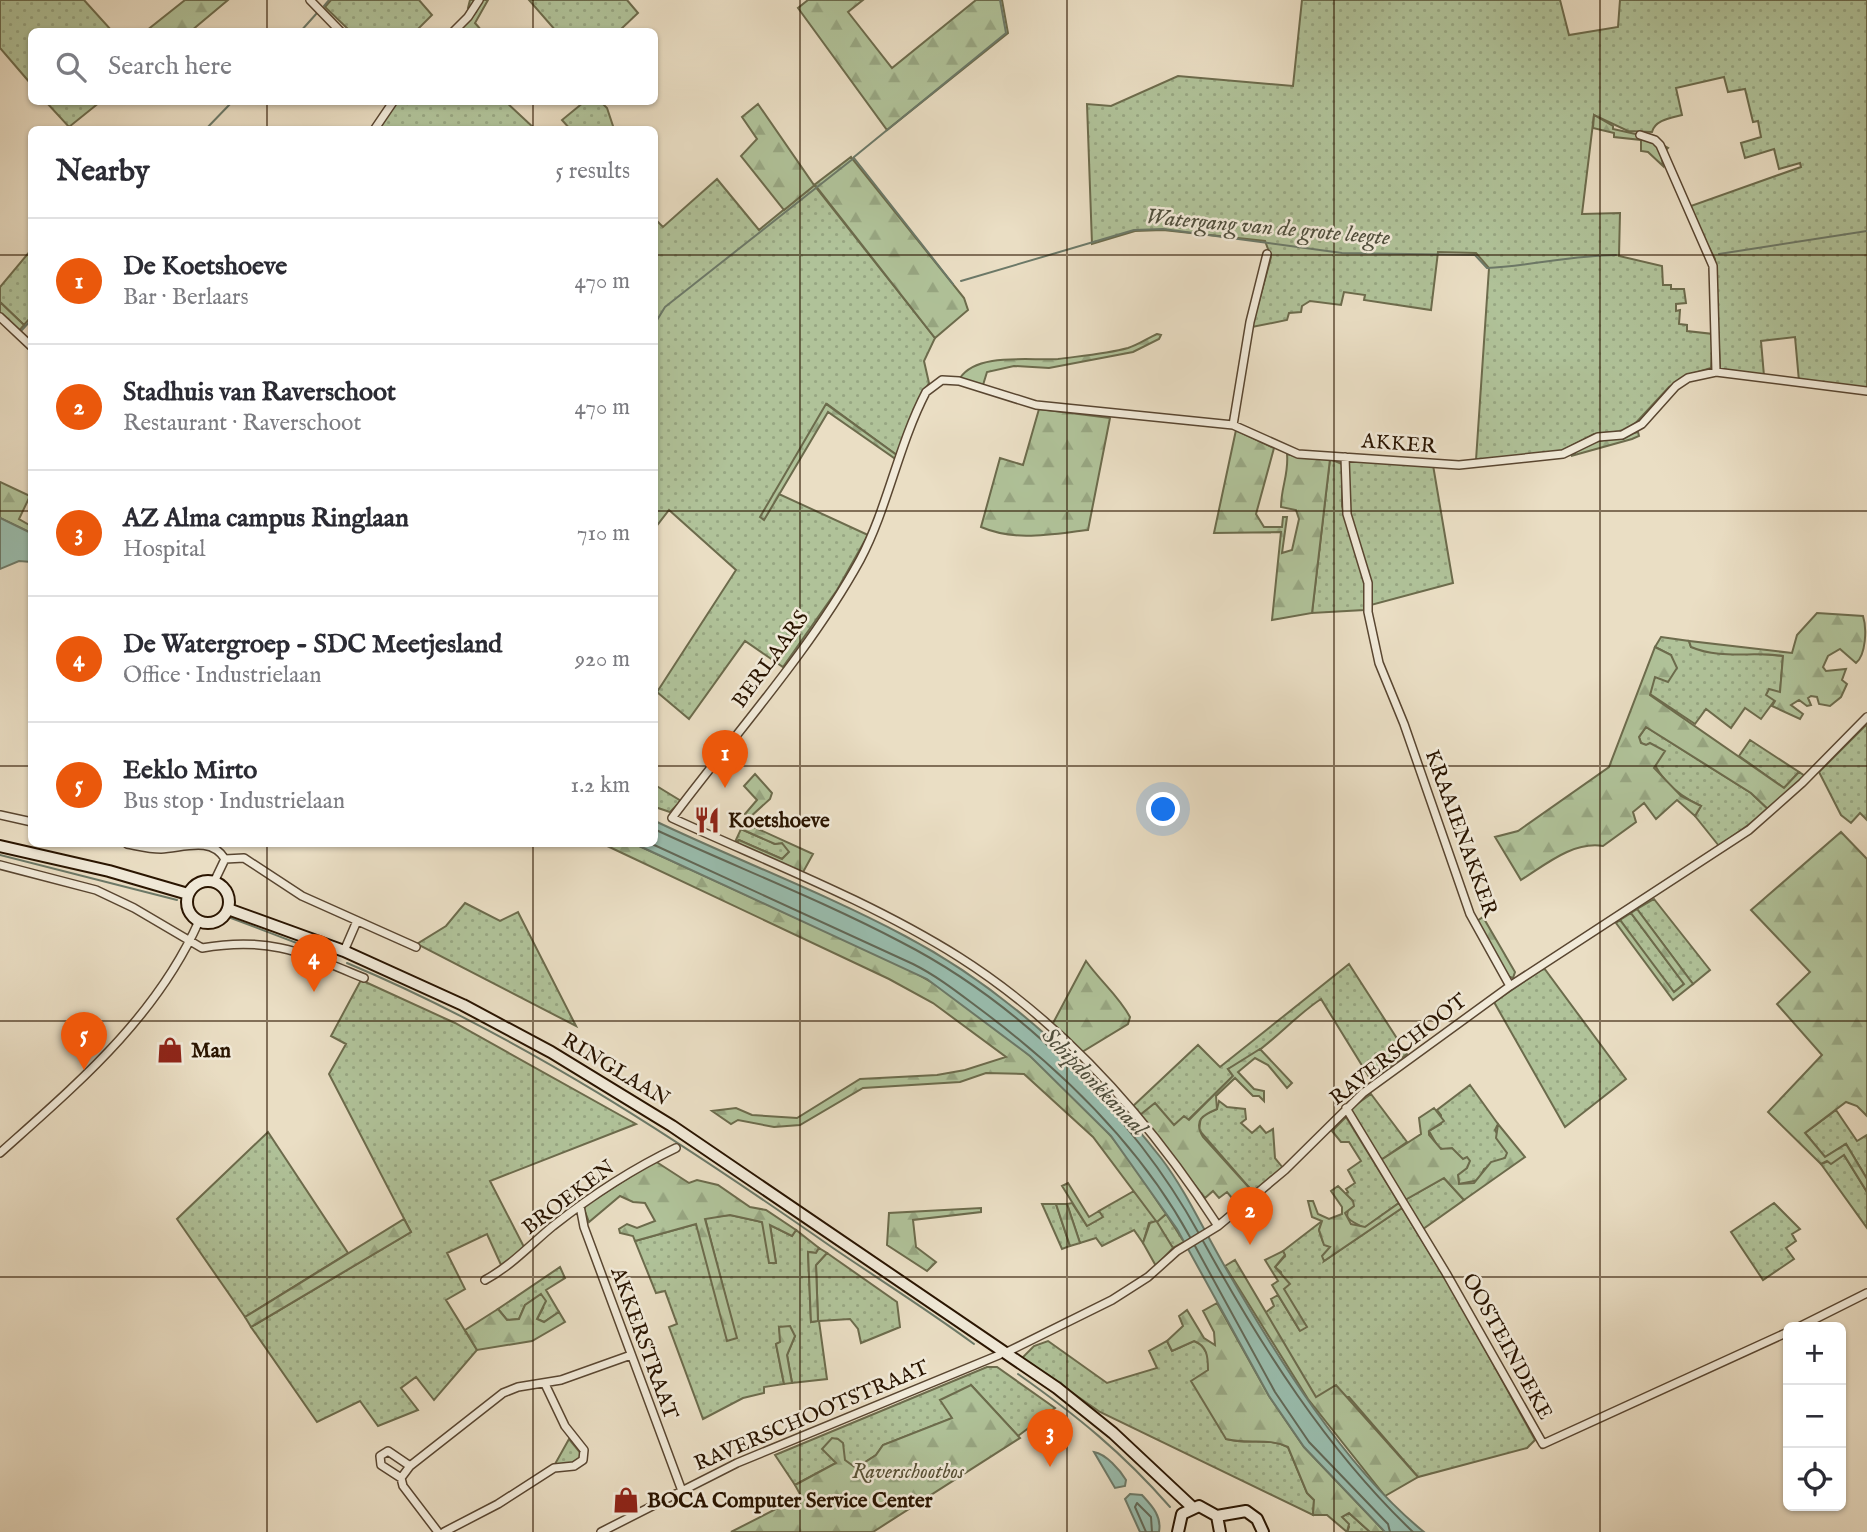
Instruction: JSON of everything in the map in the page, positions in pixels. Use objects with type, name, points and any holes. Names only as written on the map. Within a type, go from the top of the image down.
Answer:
[{"type":"main road","points":[[0,846],[109,871],[188,894]]},
{"type":"main road","points":[[201,882],[214,882],[226,892],[228,909],[214,922],[199,921],[189,911],[188,894],[201,882]]},
{"type":"main road","name":"RINGLAAN","points":[[228,909],[344,951],[463,1005],[610,1087],[1067,1398],[1112,1433],[1192,1507]]},
{"type":"main road","name":"RINGLAAN","points":[[952,1319],[983,1344],[1005,1356]]},
{"type":"main road","name":"RINGLAAN","points":[[1152,1471],[1182,1514]]},
{"type":"main road","points":[[1178,1532],[1182,1514],[1192,1507],[1206,1507],[1219,1524]]},
{"type":"main road","points":[[1219,1524],[1230,1511],[1246,1511],[1257,1518],[1263,1532]]},
{"type":"main road","points":[[1219,1524],[1231,1518],[1242,1517],[1252,1523],[1256,1532]]},
{"type":"street","points":[[310,0],[337,28]]},
{"type":"street","points":[[457,28],[480,0]]},
{"type":"street","points":[[377,126],[391,105]]},
{"type":"street","points":[[1640,135],[1655,140],[1660,145],[1711,260],[1716,372],[1867,391]]},
{"type":"street","points":[[1233,425],[1250,322],[1267,254]]},
{"type":"street","points":[[0,317],[28,343]]},
{"type":"street","name":"AKKER","points":[[1233,425],[1298,454],[1459,465],[1563,454],[1598,437],[1633,431],[1676,386],[1688,378],[1716,372]]},
{"type":"street","name":"BERLAARS","points":[[1215,1229],[1169,1154],[1115,1090],[1070,1043],[1020,1001],[960,957],[904,925],[672,818],[797,653],[858,563],[884,504],[922,399],[936,383],[959,381],[1036,405],[1068,410],[1233,425]]},
{"type":"street","name":"KRAAIENAKKER","points":[[1345,457],[1347,514],[1368,583],[1368,612],[1378,663],[1404,724],[1470,914],[1510,986]]},
{"type":"street","points":[[1510,986],[1749,830],[1802,783],[1867,717]]},
{"type":"street","points":[[0,815],[28,821]]},
{"type":"street","points":[[143,847],[177,847]]},
{"type":"street","points":[[209,847],[216,849],[225,859]]},
{"type":"street","points":[[225,859],[244,858],[279,883],[416,947]]},
{"type":"street","points":[[214,882],[225,859]]},
{"type":"street","points":[[0,865],[96,890],[134,908],[202,948],[235,942],[293,949],[363,978]]},
{"type":"street","points":[[0,1153],[125,1037],[152,1002],[199,921]]},
{"type":"street","points":[[344,951],[357,921]]},
{"type":"street","name":"RAVERSCHOOT","points":[[1182,1248],[1215,1229],[1285,1170],[1346,1108],[1510,986]]},
{"type":"street","name":"OOSTEINDEKE","points":[[1346,1108],[1447,1273],[1544,1444],[1783,1334]]},
{"type":"street","name":"BROEKEN","points":[[485,1280],[501,1271],[580,1206],[638,1167],[676,1148]]},
{"type":"street","name":"AKKERSTRAAT","points":[[580,1206],[583,1227],[682,1491]]},
{"type":"street","name":"RAVERSCHOOTSTRAAT","points":[[601,1532],[737,1463],[1005,1356],[1112,1300],[1148,1278],[1182,1248]]},
{"type":"street","points":[[1809,1322],[1867,1293]]},
{"type":"street","points":[[438,1532],[405,1472],[503,1393],[518,1387],[545,1384],[631,1354]]},
{"type":"street","points":[[444,1532],[498,1504],[537,1477],[560,1466],[574,1466],[583,1460],[584,1450],[565,1426],[545,1384]]},
{"type":"green space","points":[[0,0],[84,0],[109,28],[28,28],[28,81],[0,48]]},
{"type":"green space","points":[[185,0],[228,0],[195,28],[150,28]]},
{"type":"green space","points":[[331,0],[419,0],[432,15],[419,28],[347,28],[325,7]]},
{"type":"green space","points":[[470,0],[488,0],[475,23],[479,28],[462,28],[476,12],[468,8]]},
{"type":"green space","points":[[529,0],[627,0],[638,13],[622,28],[553,28]]},
{"type":"green space","points":[[808,0],[863,0],[848,12],[892,68],[976,0],[1002,0],[1008,33],[887,130],[798,8]]},
{"type":"green space","points":[[1302,0],[1560,0],[1569,35],[1618,27],[1620,0],[1867,0],[1867,389],[1799,381],[1795,337],[1761,341],[1764,376],[1720,369],[1715,259],[1688,207],[1801,167],[1800,163],[1779,169],[1774,149],[1745,158],[1741,143],[1761,137],[1758,121],[1753,122],[1745,89],[1728,92],[1724,77],[1676,88],[1682,115],[1660,122],[1652,132],[1628,131],[1594,115],[1582,214],[1620,213],[1619,256],[1662,266],[1663,285],[1671,285],[1671,289],[1684,289],[1686,303],[1676,304],[1676,311],[1680,310],[1679,324],[1687,325],[1687,331],[1713,334],[1711,368],[1688,375],[1669,387],[1632,427],[1624,431],[1594,434],[1561,451],[1476,460],[1489,268],[1476,253],[1438,252],[1431,310],[1364,300],[1365,295],[1344,292],[1341,305],[1310,301],[1302,306],[1301,312],[1289,313],[1287,320],[1252,327],[1271,257],[1265,241],[1163,230],[1135,231],[1092,244],[1087,104],[1111,106],[1178,76],[1293,86]]},
{"type":"green space","points":[[758,104],[814,185],[851,157],[964,298],[968,310],[935,338],[815,185],[784,210],[741,156],[757,139],[742,117]]},
{"type":"green space","points":[[49,105],[96,105],[70,126]]},
{"type":"green space","points":[[395,105],[509,105],[532,126],[380,126]]},
{"type":"green space","points":[[580,105],[604,105],[613,126],[567,126],[562,120]]},
{"type":"green space","points":[[1594,115],[1613,126],[1613,129],[1649,137],[1668,148],[1661,154],[1663,166],[1648,152],[1641,151],[1641,140],[1614,137],[1614,133],[1593,128]]},
{"type":"green space","points":[[717,179],[759,230],[814,185],[935,338],[924,361],[929,383],[914,410],[898,456],[827,404],[764,519],[779,494],[868,535],[837,590],[783,667],[745,641],[689,719],[658,690],[736,570],[669,510],[658,524],[658,222],[663,227]]},
{"type":"green space","points":[[28,254],[28,320],[24,325],[0,302],[0,287]]},
{"type":"green space","points":[[0,302],[24,325],[19,331],[0,314]]},
{"type":"green space","points":[[1157,334],[1161,335],[1159,339],[1133,352],[1049,368],[1014,366],[987,372],[983,385],[960,378],[968,370],[991,361],[1058,359],[1102,353],[1132,347]]},
{"type":"green space","points":[[826,404],[898,456],[897,460],[828,412],[764,520],[760,517]]},
{"type":"green space","points":[[1039,409],[1110,418],[1088,530],[1021,536],[981,527],[1000,458],[1023,465]]},
{"type":"green space","points":[[1236,430],[1274,448],[1256,514],[1264,527],[1282,527],[1283,517],[1287,517],[1282,553],[1292,550],[1299,519],[1296,510],[1281,507],[1287,454],[1330,459],[1312,613],[1272,620],[1281,532],[1214,533]]},
{"type":"green space","points":[[1638,432],[1639,436],[1632,439],[1571,456],[1586,444]]},
{"type":"green space","points":[[1330,459],[1342,464],[1342,506],[1365,582],[1364,610],[1312,613]]},
{"type":"green space","points":[[1354,459],[1433,465],[1453,583],[1371,605],[1372,587],[1349,515],[1348,463]]},
{"type":"green space","points":[[0,482],[28,495],[19,519],[28,524],[28,532],[0,518]]},
{"type":"green space","points":[[1817,613],[1863,616],[1864,648],[1856,663],[1840,649],[1828,656],[1823,667],[1826,671],[1846,669],[1842,680],[1847,684],[1841,697],[1830,706],[1819,704],[1817,697],[1811,696],[1808,698],[1811,705],[1807,706],[1799,700],[1791,705],[1803,714],[1800,719],[1772,706],[1775,701],[1766,695],[1769,689],[1780,692],[1783,656],[1714,653],[1691,647],[1689,641],[1792,653],[1797,635]]},
{"type":"green space","points":[[1661,637],[1689,641],[1691,647],[1783,656],[1780,693],[1761,719],[1745,708],[1731,728],[1706,709],[1695,724],[1650,694],[1652,682],[1671,655],[1655,647]]},
{"type":"green space","points":[[1655,647],[1671,655],[1677,668],[1668,682],[1655,677],[1650,695],[1784,788],[1799,772],[1805,776],[1769,810],[1751,793],[1646,727],[1639,737],[1641,743],[1650,743],[1665,751],[1654,768],[1681,796],[1701,806],[1695,816],[1677,800],[1656,819],[1644,803],[1633,812],[1636,822],[1603,846],[1592,845],[1570,851],[1521,880],[1495,837],[1518,831],[1609,767]]},
{"type":"green space","points":[[1867,724],[1867,820],[1860,813],[1851,823],[1841,815],[1819,772]]},
{"type":"green space","points":[[1646,727],[1751,793],[1769,810],[1719,846],[1695,816],[1701,806],[1674,789],[1660,774],[1646,745],[1641,743],[1639,737]]},
{"type":"green space","points":[[1750,740],[1799,772],[1784,788],[1739,756]]},
{"type":"green space","points":[[755,774],[772,793],[770,799],[749,818],[745,814],[757,800],[744,786]]},
{"type":"green space","points":[[658,787],[681,801],[670,812],[658,808]]},
{"type":"green space","points":[[745,823],[813,854],[802,874],[736,845],[739,840],[782,859],[789,852],[782,843],[775,844],[741,829]]},
{"type":"green space","points":[[741,829],[775,844],[782,843],[790,851],[782,859],[739,840],[735,842]]},
{"type":"green space","points":[[1841,832],[1867,859],[1867,1116],[1857,1106],[1846,1102],[1805,1133],[1825,1157],[1846,1144],[1867,1179],[1867,1192],[1844,1155],[1831,1164],[1827,1161],[1821,1164],[1768,1112],[1822,1055],[1777,1004],[1810,972],[1751,910]]},
{"type":"green space","points":[[609,847],[642,847],[910,970],[990,1023],[1068,1091],[1111,1136],[1132,1164],[1166,1214],[1157,1222],[1173,1248],[1156,1266],[1143,1243],[1150,1223],[1156,1221],[1093,1137],[1024,1074],[986,1073],[960,1082],[863,1088],[800,1125],[774,1127],[738,1120],[731,1124],[712,1111],[736,1108],[752,1115],[797,1118],[860,1079],[937,1075],[965,1070],[1006,1057],[933,1003],[889,979]]},
{"type":"green space","points":[[1654,899],[1710,970],[1693,984],[1637,909]]},
{"type":"green space","points":[[465,903],[500,921],[518,912],[576,1026],[417,944],[446,926]]},
{"type":"green space","points":[[1637,909],[1693,984],[1673,1000],[1616,923],[1620,920],[1674,992],[1684,984],[1631,913]]},
{"type":"green space","points":[[1631,913],[1684,984],[1673,993],[1620,920]]},
{"type":"green space","points":[[1483,917],[1515,972],[1513,978],[1507,976],[1477,921]]},
{"type":"green space","points":[[1086,961],[1130,1017],[1128,1024],[1082,1052],[1052,1025]]},
{"type":"green space","points":[[1349,964],[1407,1054],[1371,1080],[1321,999],[1265,1046],[1228,1069],[1233,1076],[1188,1120],[1175,1126],[1140,1115],[1132,1107],[1198,1045],[1220,1067]]},
{"type":"green space","points":[[1544,968],[1626,1079],[1565,1127],[1494,1002]]},
{"type":"green space","points":[[361,980],[455,1023],[636,1124],[490,1181],[524,1247],[502,1267],[487,1234],[447,1253],[465,1289],[446,1300],[477,1350],[434,1400],[416,1377],[401,1388],[418,1410],[378,1426],[360,1401],[317,1422],[251,1327],[411,1232],[329,1074],[346,1044],[331,1036]]},
{"type":"green space","points":[[1260,1049],[1292,1083],[1287,1088],[1268,1065],[1255,1058],[1238,1072],[1254,1089],[1264,1091],[1264,1101],[1259,1096],[1253,1096],[1235,1078],[1216,1096],[1217,1109],[1199,1122],[1203,1137],[1253,1192],[1238,1205],[1227,1192],[1219,1198],[1213,1191],[1205,1198],[1140,1115],[1155,1103],[1174,1125],[1184,1116],[1189,1120],[1233,1076],[1228,1069]]},
{"type":"green space","points":[[1470,1085],[1498,1124],[1495,1130],[1508,1153],[1505,1158],[1484,1169],[1479,1180],[1459,1184],[1458,1175],[1463,1159],[1438,1147],[1429,1131],[1441,1124],[1441,1115],[1437,1110]]},
{"type":"green space","points":[[1371,1094],[1407,1142],[1381,1160],[1350,1109]]},
{"type":"green space","points":[[1219,1101],[1227,1107],[1245,1109],[1246,1119],[1241,1123],[1252,1133],[1260,1126],[1266,1133],[1273,1129],[1275,1158],[1283,1168],[1253,1192],[1199,1130],[1201,1116],[1217,1109]]},
{"type":"green space","points":[[1434,1108],[1444,1121],[1429,1131],[1429,1135],[1441,1149],[1452,1148],[1463,1159],[1467,1157],[1470,1161],[1467,1168],[1458,1175],[1459,1184],[1474,1183],[1491,1162],[1505,1158],[1507,1153],[1496,1138],[1498,1124],[1525,1157],[1464,1200],[1444,1178],[1405,1200],[1381,1160],[1421,1134],[1419,1118]]},
{"type":"green space","points":[[1836,1110],[1857,1141],[1867,1135],[1867,1179],[1846,1144],[1825,1157],[1805,1133]]},
{"type":"green space","points":[[1346,1117],[1399,1203],[1364,1228],[1348,1218],[1353,1201],[1344,1195],[1348,1192],[1346,1189],[1355,1183],[1348,1170],[1361,1161],[1349,1142],[1341,1142],[1332,1131]]},
{"type":"green space","points":[[268,1132],[348,1253],[245,1317],[177,1219]]},
{"type":"green space","points":[[1844,1155],[1867,1192],[1867,1228],[1821,1164]]},
{"type":"green space","points":[[655,1161],[689,1183],[697,1180],[718,1185],[750,1207],[766,1210],[796,1230],[792,1236],[770,1225],[776,1263],[769,1263],[762,1222],[730,1215],[705,1219],[737,1338],[727,1341],[696,1224],[635,1241],[633,1236],[620,1233],[619,1229],[627,1224],[637,1228],[655,1221],[645,1203],[633,1202],[620,1196],[589,1222],[584,1209],[586,1205]]},
{"type":"green space","points":[[1444,1178],[1464,1200],[1423,1229],[1405,1200]]},
{"type":"green space","points":[[1068,1183],[1089,1217],[1099,1211],[1103,1217],[1087,1226],[1062,1186]]},
{"type":"green space","points":[[1338,1186],[1353,1201],[1354,1206],[1345,1213],[1351,1224],[1365,1227],[1399,1203],[1402,1208],[1324,1261],[1322,1256],[1330,1247],[1324,1245],[1319,1230],[1322,1221],[1312,1217],[1308,1201],[1313,1201],[1318,1214],[1329,1219],[1342,1214],[1342,1207],[1331,1191]]},
{"type":"green space","points":[[1134,1191],[1157,1221],[1166,1214],[1184,1242],[1173,1248],[1156,1222],[1149,1223],[1143,1243],[1134,1230],[1102,1246],[1096,1238],[1080,1243],[1067,1204],[1072,1203],[1087,1226],[1102,1217],[1099,1211]]},
{"type":"green space","points":[[1774,1203],[1800,1229],[1792,1234],[1796,1241],[1786,1248],[1794,1259],[1763,1280],[1731,1232]]},
{"type":"green space","points":[[1042,1204],[1056,1204],[1070,1246],[1062,1249]]},
{"type":"green space","points":[[1056,1204],[1067,1204],[1080,1243],[1070,1246]]},
{"type":"green space","points":[[981,1208],[981,1212],[913,1220],[916,1247],[936,1262],[927,1271],[887,1245],[889,1213]]},
{"type":"green space","points":[[1402,1208],[1453,1291],[1535,1440],[1527,1448],[1418,1477],[1349,1397],[1316,1398],[1265,1313],[1274,1306],[1271,1299],[1278,1295],[1300,1331],[1283,1288],[1281,1272],[1275,1267],[1285,1256],[1283,1251],[1322,1221],[1319,1230],[1323,1242],[1330,1246],[1324,1261]]},
{"type":"green space","points":[[730,1215],[762,1222],[776,1263],[770,1225],[792,1236],[796,1230],[819,1248],[816,1253],[808,1252],[811,1322],[818,1321],[816,1265],[827,1253],[897,1302],[900,1327],[861,1343],[858,1329],[850,1319],[819,1321],[827,1379],[792,1383],[787,1355],[795,1336],[779,1327],[781,1342],[776,1344],[784,1384],[764,1387],[764,1393],[743,1398],[703,1419],[669,1327],[677,1324],[665,1291],[656,1293],[635,1241],[696,1224],[736,1338],[705,1218]]},
{"type":"green space","points":[[404,1219],[411,1232],[251,1327],[245,1317]]},
{"type":"green space","points":[[819,1248],[827,1253],[816,1265],[818,1321],[811,1322],[808,1252],[816,1253]]},
{"type":"green space","points":[[1283,1251],[1285,1255],[1275,1267],[1290,1284],[1284,1289],[1307,1327],[1300,1331],[1272,1285],[1278,1281],[1265,1260]]},
{"type":"green space","points":[[1235,1260],[1316,1397],[1336,1385],[1418,1477],[1385,1496],[1308,1399],[1225,1266]]},
{"type":"green space","points":[[560,1267],[565,1278],[546,1290],[559,1312],[544,1322],[537,1319],[543,1308],[525,1305],[519,1319],[507,1320],[498,1309]]},
{"type":"green space","points":[[541,1294],[546,1301],[537,1319],[544,1322],[559,1312],[565,1322],[532,1341],[477,1350],[465,1330],[498,1309],[507,1320],[519,1319],[525,1305]]},
{"type":"green space","points":[[1217,1303],[1269,1396],[1304,1447],[1385,1532],[1370,1532],[1349,1513],[1342,1517],[1349,1524],[1347,1532],[1327,1515],[1313,1515],[1314,1500],[1307,1493],[1288,1447],[1273,1442],[1226,1439],[1191,1381],[1208,1370],[1204,1349],[1194,1341],[1172,1351],[1167,1341],[1183,1326],[1179,1316],[1187,1310],[1204,1338],[1215,1345],[1214,1332],[1203,1311]]},
{"type":"green space","points":[[790,1326],[795,1336],[787,1355],[792,1383],[784,1384],[776,1344],[780,1342],[779,1327]]},
{"type":"green space","points":[[1048,1341],[1107,1383],[1157,1368],[1149,1351],[1167,1341],[1172,1351],[1194,1341],[1201,1344],[1208,1355],[1208,1370],[1226,1439],[1273,1442],[1288,1447],[1307,1493],[1314,1500],[1313,1515],[1100,1412],[1022,1358],[1034,1346]]},
{"type":"green space","points":[[987,1367],[997,1367],[1055,1408],[1018,1436],[971,1385],[953,1418],[883,1445],[876,1455],[856,1468],[830,1454],[836,1463],[795,1485],[775,1455]]},
{"type":"green space","name":"Raverschootbos","points":[[971,1385],[1020,1438],[873,1532],[731,1532],[801,1496],[795,1485],[836,1463],[822,1449],[832,1438],[843,1443],[845,1460],[856,1468],[876,1455],[883,1445],[952,1418],[940,1400]]},
{"type":"green space","points":[[569,1439],[583,1456],[571,1465],[555,1464]]},
{"type":"green space","points":[[1349,1513],[1370,1532],[1347,1532],[1349,1527],[1341,1517]]},
{"type":"water","points":[[0,518],[28,532],[28,562],[19,561],[0,569]]},
{"type":"water","points":[[658,822],[843,905],[942,957],[977,980],[1044,1034],[1106,1094],[1161,1158],[1266,1335],[1313,1408],[1366,1475],[1424,1532],[1385,1532],[1304,1447],[1269,1396],[1177,1229],[1111,1136],[1030,1056],[927,979],[641,847],[658,847]]},
{"type":"water","points":[[1094,1452],[1108,1459],[1116,1467],[1126,1480],[1125,1486],[1115,1488]]},
{"type":"water","points":[[1130,1494],[1142,1495],[1153,1507],[1158,1516],[1159,1532],[1140,1532],[1125,1499]]},
{"type":"waterway","points":[[324,6],[329,0]]},
{"type":"waterway","points":[[854,157],[1006,33],[1000,0]]},
{"type":"waterway","points":[[304,28],[317,13]]},
{"type":"waterway","points":[[209,126],[229,105]]},
{"type":"waterway","name":"Watergang van de grote leegte","points":[[658,318],[665,307],[854,158],[953,284]]},
{"type":"waterway","name":"Watergang van de grote leegte","points":[[961,281],[1134,230],[1163,229],[1342,253],[1475,255],[1487,268],[1616,255]]},
{"type":"waterway","name":"Watergang van de grote leegte","points":[[1719,254],[1867,231]]},
{"type":"waterway","points":[[2,323],[28,348]]},
{"type":"waterway","points":[[21,331],[28,323]]},
{"type":"waterway","points":[[0,855],[177,900]]},
{"type":"waterway","points":[[231,918],[336,958]]},
{"type":"waterway","points":[[347,963],[475,1023],[597,1092],[716,1168],[974,1344]]},
{"type":"waterway","points":[[1018,1374],[1098,1436],[1135,1469],[1170,1507]]},
{"type":"place","name":"De Koetshoeve","points":[[725,788]]},
{"type":"place","name":"Koetshoeve","points":[[707,820]]},
{"type":"place","name":"De Watergroep - SDC Meetjesland","points":[[314,992]]},
{"type":"place","name":"Man","points":[[170,1050]]},
{"type":"place","name":"Eeklo Mirto","points":[[84,1070]]},
{"type":"place","name":"Stadhuis van Raverschoot","points":[[1250,1245]]},
{"type":"place","name":"AZ Alma campus Ringlaan","points":[[1050,1467]]},
{"type":"place","name":"BOCA Computer Service Center","points":[[626,1500]]},
{"type":"water label","name":"Schipdonkkanaal","points":[[1095,1081]]}]
